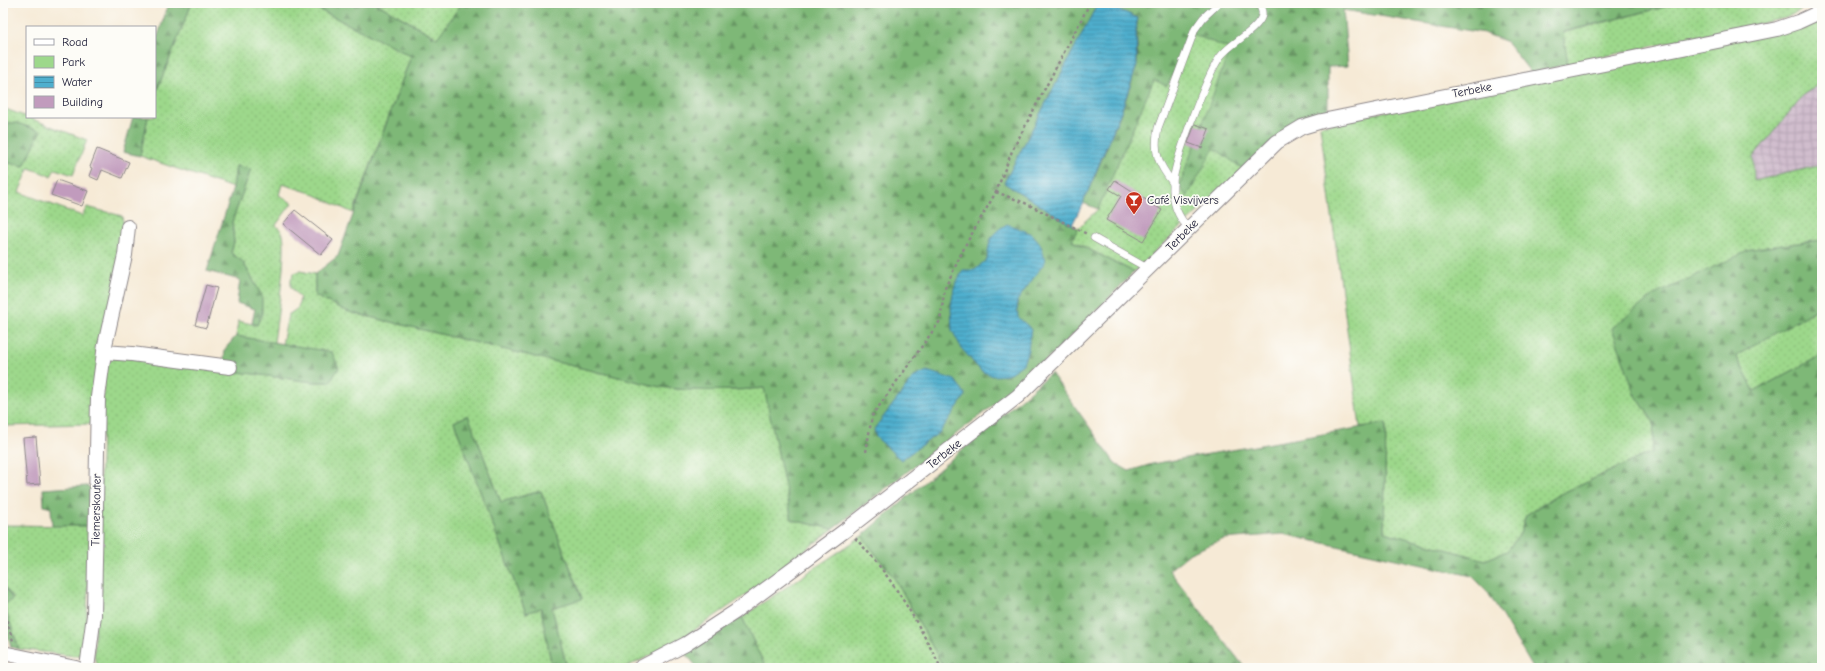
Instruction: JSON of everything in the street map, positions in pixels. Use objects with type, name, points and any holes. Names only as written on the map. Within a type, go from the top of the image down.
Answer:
[{"type":"street","name":"Terbeke","points":[[640,668],[686,644],[735,612],[846,529],[1018,396],[1072,345],[1147,268],[1278,142],[1310,124],[1770,30],[1798,22],[1822,11]]},
{"type":"street","name":"Tiemerskouter","points":[[87,668],[94,615],[98,397],[104,352],[125,255],[128,227]]},
{"type":"street","points":[[104,352],[132,354],[230,367]]},
{"type":"street","points":[[10,654],[76,668]]},
{"type":"lane","points":[[1173,183],[1156,154],[1155,143],[1158,128],[1196,29],[1203,18],[1219,3]]},
{"type":"lane","points":[[1188,228],[1179,218],[1175,205],[1173,183],[1180,155],[1214,67],[1229,48],[1259,22],[1262,10],[1258,3]]},
{"type":"lane","points":[[1094,238],[1147,268]]},
{"type":"path","points":[[866,452],[872,416],[940,321],[945,288],[966,244],[996,192],[1012,150],[1090,3]]},
{"type":"path","points":[[996,192],[1025,202],[1094,238]]},
{"type":"path","points":[[846,529],[868,551],[893,582],[922,631],[941,668]]},
{"type":"path","points":[[3,609],[10,654]]},
{"type":"shaded area","points":[[1822,83],[1822,165],[1754,181],[1753,157],[1804,94]]},
{"type":"green space","points":[[169,3],[192,3],[156,93],[156,41]]},
{"type":"green space","points":[[192,3],[306,3],[411,56],[353,213],[311,193],[282,184],[279,195],[292,203],[276,225],[282,232],[284,239],[284,252],[274,343],[236,336],[238,321],[257,325],[262,296],[243,262],[231,253],[234,242],[232,222],[251,169],[236,166],[233,188],[140,156],[148,118],[156,118],[156,93]]},
{"type":"green space","points":[[306,3],[376,3],[437,38],[462,3],[1098,3],[1004,183],[1078,228],[1072,241],[1134,272],[1063,345],[1013,390],[833,529],[792,520],[764,388],[737,390],[687,390],[660,387],[349,312],[315,296],[315,274],[338,256],[411,56]]},
{"type":"green space","points":[[376,3],[462,3],[438,38]]},
{"type":"green space","points":[[1103,3],[1680,3],[1563,32],[1568,64],[1531,73],[1507,42],[1484,33],[1343,10],[1348,66],[1328,67],[1328,112],[1303,119],[1281,133],[1243,169],[1214,148],[1187,197],[1179,186],[1230,49],[1192,34],[1167,86],[1154,80],[1098,209],[1083,203],[1125,102],[1137,61],[1138,18]]},
{"type":"green space","points":[[1158,3],[1328,112],[1303,119],[1281,133],[1134,272],[1071,240],[1078,228],[1098,209]]},
{"type":"green space","points":[[1680,3],[1813,3],[1786,18],[1568,64],[1562,33]]},
{"type":"green space","points":[[1822,14],[1822,83],[1804,94],[1753,157],[1754,181],[1822,165],[1822,240],[1752,249],[1635,394],[1654,423],[1652,452],[1556,496],[1526,515],[1520,534],[1507,551],[1485,560],[1384,532],[1386,423],[1360,427],[1320,126]]},
{"type":"green space","points":[[3,108],[87,140],[73,175],[55,169],[51,176],[29,168],[19,192],[82,216],[87,207],[122,216],[125,233],[92,424],[3,426],[3,162],[24,166],[6,123],[3,124]]},
{"type":"green space","points":[[133,118],[148,118],[140,156],[123,152]]},
{"type":"green space","points":[[17,123],[41,131],[24,166],[3,162],[3,124]]},
{"type":"green space","points":[[236,166],[251,169],[232,222],[234,242],[231,253],[243,262],[262,296],[262,314],[257,325],[252,323],[255,309],[237,303],[240,280],[207,271],[233,188]]},
{"type":"green space","points":[[1822,240],[1822,306],[1736,356],[1754,391],[1822,355],[1822,668],[1533,668],[1487,591],[1472,576],[1283,534],[1224,539],[1190,553],[1169,570],[1245,668],[1047,669],[1019,668],[972,663],[953,665],[944,668],[897,582],[862,536],[1051,373],[1115,463],[1129,471],[1152,464],[1386,423],[1384,532],[1485,560],[1507,551],[1520,534],[1526,515],[1556,496],[1652,452],[1654,423],[1635,394],[1612,328],[1654,295],[1752,249]]},
{"type":"green space","points":[[300,271],[315,274],[315,296],[349,312],[660,387],[687,390],[738,390],[765,388],[792,520],[833,529],[756,588],[690,633],[652,655],[624,668],[567,668],[552,608],[582,598],[541,491],[501,502],[468,415],[454,422],[526,613],[541,608],[552,668],[99,667],[94,657],[104,375],[108,363],[113,358],[136,358],[313,382],[330,382],[332,353],[282,344],[288,315],[298,308],[300,298],[291,287],[291,279],[294,273]]},
{"type":"green space","points":[[1822,306],[1822,355],[1754,391],[1736,355]]},
{"type":"green space","points":[[236,336],[332,352],[339,368],[330,382],[313,382],[223,370],[225,349]]},
{"type":"green space","points":[[468,415],[501,502],[541,491],[582,599],[552,608],[567,668],[552,668],[541,608],[526,613],[454,422]]},
{"type":"green space","points":[[87,486],[92,489],[90,526],[52,526],[51,508],[44,506],[43,489]]},
{"type":"green space","points":[[3,525],[90,526],[86,645],[82,655],[74,656],[19,649],[4,605],[13,598],[3,585]]},
{"type":"green space","points":[[862,536],[897,582],[944,668],[766,668],[742,617]]},
{"type":"green space","points":[[3,585],[13,599],[4,605],[19,649],[11,647],[3,616]]},
{"type":"green space","points":[[742,617],[766,668],[698,668],[684,652]]},
{"type":"water","points":[[1098,3],[1103,3],[1138,18],[1136,27],[1137,65],[1122,109],[1083,203],[1072,225],[1004,183]]},
{"type":"water","points":[[1007,224],[1029,233],[1038,240],[1045,262],[1017,301],[1018,317],[1031,329],[1028,350],[1023,364],[1007,375],[993,376],[981,371],[962,349],[952,330],[951,306],[954,288],[963,270],[975,270],[987,259],[991,238],[997,231]]},
{"type":"water","points":[[927,371],[955,380],[966,395],[940,432],[901,460],[876,437],[874,429],[914,377]]},
{"type":"building","points":[[1195,124],[1209,129],[1202,148],[1188,143]]},
{"type":"building","points":[[97,149],[129,162],[122,178],[102,170],[98,180],[89,176],[92,168],[90,167]]},
{"type":"building","points":[[57,180],[88,191],[82,206],[51,195]]},
{"type":"building","name":"Café Visvijvers","points":[[1115,180],[1162,210],[1143,241],[1106,220],[1121,196],[1109,189]]},
{"type":"building","points":[[295,210],[333,240],[321,255],[283,224]]},
{"type":"building","points":[[206,285],[217,288],[206,328],[195,325]]},
{"type":"building","points":[[36,437],[40,484],[27,485],[23,438]]},
{"type":"place","name":"Café Visvijvers","points":[[1134,215]]}]
